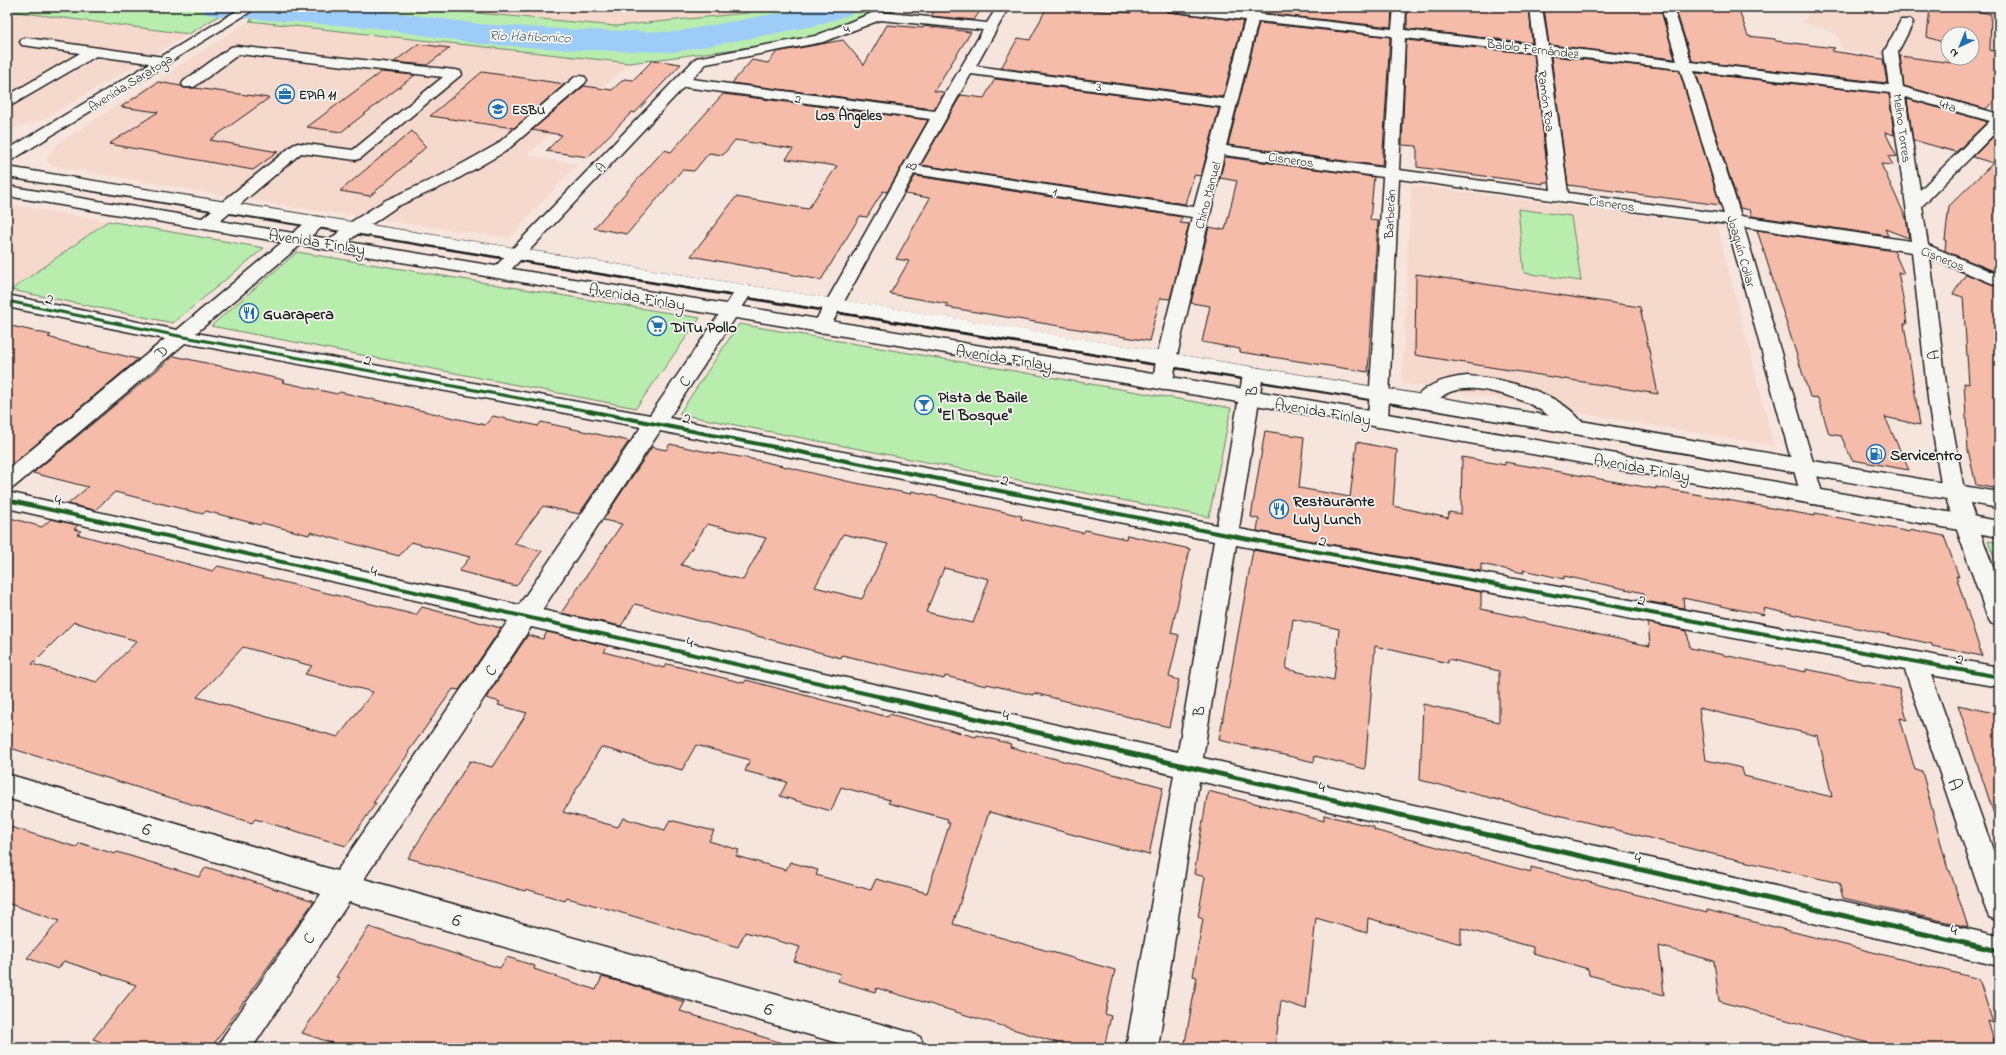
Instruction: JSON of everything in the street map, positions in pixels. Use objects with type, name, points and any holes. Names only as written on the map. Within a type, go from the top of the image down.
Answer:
[{"type":"street","name":"Avenida Saratoga","points":[[7,157],[252,7]]},
{"type":"street","name":"B","points":[[821,326],[909,168],[1004,7]]},
{"type":"street","name":"Balolo Fernández","points":[[1168,7],[1254,12],[1398,33],[1898,90]]},
{"type":"street","name":"Barberán","points":[[1378,420],[1381,395],[1390,173],[1400,7]]},
{"type":"street","name":"Ramón Roa","points":[[1536,7],[1540,49],[1560,196]]},
{"type":"street","name":"Joaquín Collar","points":[[1667,7],[1684,66],[1734,220],[1812,496]]},
{"type":"street","name":"Chino Manuel","points":[[1163,383],[1166,360],[1201,213],[1219,150],[1254,12]]},
{"type":"street","name":"4","points":[[701,61],[818,39],[872,17],[880,16],[992,27]]},
{"type":"street","name":"Melino Torres","points":[[1906,23],[1890,52],[1898,90],[1914,206]]},
{"type":"street","points":[[27,42],[164,61]]},
{"type":"street","points":[[189,84],[236,50],[455,74],[356,155],[298,148],[207,223]]},
{"type":"street","points":[[7,102],[94,51]]},
{"type":"street","name":"A","points":[[499,272],[518,254],[701,61]]},
{"type":"street","name":"3","points":[[968,68],[1230,104]]},
{"type":"street","points":[[334,244],[354,228],[392,203],[448,178],[501,148],[580,80]]},
{"type":"street","name":"2","points":[[681,82],[940,116]]},
{"type":"street","name":"4ta","points":[[1898,90],[1999,120]]},
{"type":"street","points":[[7,141],[74,116]]},
{"type":"street","points":[[1914,206],[1999,120]]},
{"type":"street","points":[[37,178],[31,168],[32,154],[52,130]]},
{"type":"street","name":"Cisneros","points":[[1219,150],[1734,220],[1920,248],[1999,281]]},
{"type":"street","name":"1","points":[[909,168],[1201,213]]},
{"type":"street","name":"Avenida Finlay","points":[[7,172],[224,208],[833,304],[1166,360],[1252,386],[1378,420],[1999,529]]},
{"type":"street","name":"Avenida Finlay","points":[[7,191],[298,238],[731,312],[1163,383],[1252,386],[1381,395],[1999,500]]},
{"type":"street","name":"A","points":[[1914,206],[1939,407],[1952,484],[1965,524],[1997,607]]},
{"type":"street","name":"D","points":[[7,482],[179,336],[318,222]]},
{"type":"street","name":"C","points":[[234,1048],[656,424],[744,291]]},
{"type":"street","name":"2","points":[[7,301],[179,336],[656,424],[1227,535],[1999,677]]},
{"type":"street","points":[[1423,402],[1443,387],[1455,384],[1482,383],[1524,394],[1548,406],[1575,427]]},
{"type":"street","name":"B","points":[[1142,1048],[1252,386]]},
{"type":"street","name":"4","points":[[7,500],[526,616],[1999,952]]},
{"type":"street","name":"A","points":[[1914,661],[1999,907]]},
{"type":"street","name":"6","points":[[7,786],[343,887],[909,1048]]},
{"type":"shaded area","points":[[412,7],[762,7],[747,13],[616,26]]},
{"type":"shaded area","points":[[1812,7],[1999,7],[1999,84],[1910,61],[1843,50],[1836,33],[1803,23]]},
{"type":"shaded area","points":[[16,12],[189,34],[44,119],[7,131],[7,14]]},
{"type":"shaded area","points":[[249,21],[630,63],[527,155],[577,164],[509,238],[298,208],[53,166],[47,161],[50,152],[60,142]]},
{"type":"shaded area","points":[[1411,185],[1717,225],[1774,446],[1402,383]]},
{"type":"shaded area","points":[[7,204],[108,221],[11,290],[7,290]]},
{"type":"green space","points":[[7,7],[233,7],[189,34],[16,12],[7,14]]},
{"type":"green space","points":[[273,7],[412,7],[616,26],[747,13],[762,7],[906,7],[803,40],[630,63],[249,21]]},
{"type":"green space","points":[[1518,209],[1571,216],[1581,281],[1524,273]]},
{"type":"green space","points":[[108,221],[264,248],[173,323],[11,290]]},
{"type":"green space","points":[[297,252],[700,318],[636,408],[211,326]]},
{"type":"green space","points":[[739,324],[1231,408],[1209,517],[679,414]]},
{"type":"green space","points":[[1988,541],[1999,543],[1999,571]]},
{"type":"building","points":[[937,7],[983,7],[974,20],[931,16]]},
{"type":"building","points":[[1047,7],[1131,13],[1131,7],[1161,7],[1168,12],[1243,21],[1223,97],[1001,68],[1018,38],[1030,40]]},
{"type":"building","points":[[1262,7],[1392,7],[1391,27],[1262,13]]},
{"type":"building","points":[[1407,7],[1529,7],[1532,43],[1407,29]]},
{"type":"building","points":[[1544,7],[1660,7],[1675,59],[1549,45]]},
{"type":"building","points":[[1675,7],[1738,7],[1748,36],[1835,48],[1831,51],[1883,59],[1887,83],[1692,61]]},
{"type":"building","points":[[1930,7],[1955,7],[1991,14],[1990,50],[1999,53],[1999,95],[1986,109],[1904,86],[1900,56],[1940,61],[1940,66],[1980,66],[1980,26],[1940,26],[1940,41],[1927,37]]},
{"type":"building","points":[[1259,23],[1390,37],[1382,166],[1228,145]]},
{"type":"building","points":[[887,25],[923,28],[924,26],[971,32],[934,91],[944,92],[934,109],[732,83],[752,60],[768,63],[777,52],[843,40],[864,65]]},
{"type":"building","points":[[1406,40],[1534,54],[1549,182],[1543,182],[1543,184],[1417,167],[1417,146],[1402,145]]},
{"type":"building","points":[[418,44],[450,48],[427,65],[394,62]]},
{"type":"building","points":[[1551,56],[1679,70],[1720,205],[1568,185]]},
{"type":"building","points":[[653,60],[681,64],[635,113],[632,112],[588,157],[546,151],[562,135],[532,130],[584,86],[612,90],[624,79],[633,80]]},
{"type":"building","points":[[381,72],[415,75],[341,132],[307,127]]},
{"type":"building","points":[[482,72],[565,84],[514,128],[430,116]]},
{"type":"building","points":[[1696,73],[1889,94],[1894,135],[1885,132],[1897,157],[1888,156],[1893,165],[1881,164],[1906,218],[1909,238],[1885,229],[1888,236],[1752,216],[1750,210],[1740,208]]},
{"type":"building","points":[[995,79],[1219,108],[1201,176],[1194,175],[1185,204],[921,165],[961,95],[984,98]]},
{"type":"building","points":[[158,82],[181,86],[184,88],[195,88],[269,98],[210,140],[278,152],[253,170],[109,144],[158,112],[121,107]]},
{"type":"building","points":[[723,94],[928,120],[887,192],[883,191],[867,217],[860,216],[821,280],[691,256],[736,197],[808,209],[837,166],[786,159],[793,149],[735,140],[723,155],[709,153],[694,171],[682,170],[627,234],[594,228],[664,150],[671,152]]},
{"type":"building","points":[[1907,99],[1987,122],[1956,152],[1913,140]]},
{"type":"building","points":[[412,131],[426,147],[370,196],[340,191]]},
{"type":"building","points":[[1999,131],[1999,273],[1945,251],[1945,240],[1949,206],[1993,163],[1973,157]]},
{"type":"building","points":[[1225,157],[1374,177],[1370,220],[1378,221],[1368,372],[1240,352],[1240,349],[1202,342],[1210,306],[1191,303],[1209,227],[1225,230],[1237,181],[1220,178]]},
{"type":"building","points":[[915,176],[1182,217],[1180,223],[1189,224],[1170,299],[1160,298],[1149,341],[946,307],[948,304],[890,294],[909,261],[896,259],[930,198],[905,194]]},
{"type":"building","points":[[1757,230],[1894,251],[1904,274],[1898,272],[1907,324],[1904,324],[1920,425],[1885,417],[1909,470],[1852,460],[1841,436],[1829,434],[1818,398],[1810,397]]},
{"type":"building","points":[[1416,274],[1640,307],[1658,394],[1415,355]]},
{"type":"building","points":[[1966,274],[1999,287],[1999,489],[1976,485],[1968,450],[1964,383],[1969,384],[1963,297],[1953,294]]},
{"type":"building","points":[[7,325],[51,335],[48,337],[69,343],[138,359],[9,467],[7,466]]},
{"type":"building","points":[[174,356],[284,380],[282,382],[337,394],[340,392],[485,425],[493,416],[538,426],[541,422],[629,441],[579,514],[543,506],[514,544],[542,551],[516,586],[459,571],[470,557],[411,542],[399,556],[310,532],[309,535],[262,523],[260,525],[206,511],[203,514],[115,492],[95,510],[68,504],[88,487],[33,473]]},
{"type":"building","points":[[1265,431],[1304,437],[1299,488],[1350,497],[1357,442],[1397,450],[1393,506],[1448,518],[1449,512],[1461,514],[1462,457],[1505,465],[1505,462],[1656,489],[1656,487],[1815,516],[1815,513],[1910,532],[1910,529],[1944,536],[1959,577],[1956,576],[1982,656],[1763,608],[1765,615],[1683,598],[1684,608],[1645,601],[1644,593],[1564,576],[1564,579],[1523,570],[1524,573],[1481,564],[1481,571],[1257,531],[1259,519],[1251,517]]},
{"type":"building","points":[[670,444],[717,454],[757,460],[846,481],[911,494],[912,491],[1022,516],[1021,519],[1083,533],[1085,530],[1126,539],[1127,535],[1190,549],[1171,633],[1179,635],[1169,677],[1179,680],[1169,727],[1034,693],[1033,695],[945,676],[944,679],[842,655],[841,658],[635,604],[621,626],[561,613],[622,524],[603,520],[652,447],[666,450]],"holes":[[[707,524],[766,538],[743,580],[681,565]],[[843,534],[888,544],[862,599],[815,587]],[[944,568],[989,579],[973,623],[926,612]]]},
{"type":"building","points":[[7,517],[42,527],[51,519],[78,525],[74,529],[81,531],[77,534],[213,571],[218,566],[416,615],[422,607],[501,628],[459,690],[453,689],[408,752],[409,753],[373,803],[376,803],[346,846],[255,819],[252,823],[7,747]],"holes":[[[74,622],[137,641],[97,682],[32,664]],[[243,647],[312,666],[305,674],[373,692],[338,737],[197,697]]]},
{"type":"building","points":[[1253,550],[1481,592],[1481,609],[1650,646],[1648,623],[1687,631],[1690,648],[1806,672],[1806,669],[1899,689],[1907,720],[1900,718],[1915,770],[1922,771],[1948,870],[1950,871],[1968,927],[1843,898],[1839,883],[1704,852],[1420,780],[1423,704],[1499,722],[1499,671],[1448,659],[1448,663],[1375,646],[1365,769],[1315,756],[1314,762],[1219,740]],"holes":[[[1293,619],[1339,629],[1334,680],[1286,669]],[[1699,708],[1818,736],[1832,797],[1744,776],[1742,768],[1706,760]]]},
{"type":"building","points":[[547,632],[608,646],[604,652],[664,668],[667,664],[744,683],[746,680],[888,717],[889,714],[976,737],[977,735],[1011,744],[1010,747],[1163,787],[1149,855],[989,812],[953,924],[1115,970],[1105,1014],[1111,1016],[1104,1048],[1075,1048],[877,988],[875,992],[838,981],[841,974],[794,961],[800,947],[745,932],[738,947],[612,910],[567,898],[565,901],[526,889],[525,891],[408,858],[470,761],[492,767],[527,713],[498,705],[500,702],[486,698],[528,635],[543,639]],"holes":[[[696,745],[750,760],[745,771],[787,782],[780,796],[831,811],[841,787],[890,800],[888,803],[948,819],[947,823],[950,823],[927,893],[876,879],[871,890],[816,875],[818,870],[790,862],[786,870],[736,856],[739,850],[709,841],[714,831],[670,820],[665,830],[623,818],[618,827],[563,812],[601,747],[682,770]]]},
{"type":"building","points":[[1958,705],[1999,714],[1999,813],[1994,814]]},
{"type":"building","points":[[1208,791],[1324,821],[1324,815],[1374,827],[1374,830],[1531,872],[1531,867],[1707,913],[1707,910],[1979,979],[1993,1023],[1988,1021],[1996,1048],[1886,1048],[1719,1001],[1714,961],[1659,946],[1664,995],[1589,975],[1588,969],[1533,953],[1533,947],[1461,928],[1461,944],[1368,918],[1367,933],[1316,918],[1306,1009],[1281,1001],[1275,1048],[1184,1048],[1197,977],[1193,976],[1203,919],[1198,917],[1205,877],[1194,874]]},
{"type":"building","points":[[7,826],[76,847],[80,843],[115,854],[117,852],[199,877],[206,867],[314,901],[211,1048],[118,1048],[93,1039],[136,985],[64,961],[58,969],[27,958],[59,921],[7,903]]},
{"type":"building","points":[[369,927],[500,968],[507,957],[535,966],[534,969],[596,990],[602,977],[625,983],[685,1002],[680,1011],[782,1043],[781,1048],[347,1048],[302,1033],[339,978],[336,977]]},
{"type":"waterway","name":"Río Hatibonico","points":[[217,7],[377,19],[480,34],[577,40],[675,42],[814,17],[841,7]]},
{"type":"cycle path","points":[[7,301],[179,336],[656,423],[1227,535],[1999,677]]},
{"type":"cycle path","points":[[7,500],[526,616],[1999,951]]},
{"type":"place","name":"EPIA 11","points":[[285,94]]},
{"type":"place","name":"ESBU","points":[[498,109]]},
{"type":"place","name":"Guarapera","points":[[249,313]]},
{"type":"place","name":"DiTu Pollo","points":[[657,326]]},
{"type":"place","name":"Pista de Baile \"El Bosque\"","points":[[924,405]]},
{"type":"place","name":"Servicentro","points":[[1876,454]]},
{"type":"place","name":"Restaurante Luly Lunch","points":[[1279,509]]},
{"type":"district","name":"Los Ángeles","points":[[849,115]]}]
